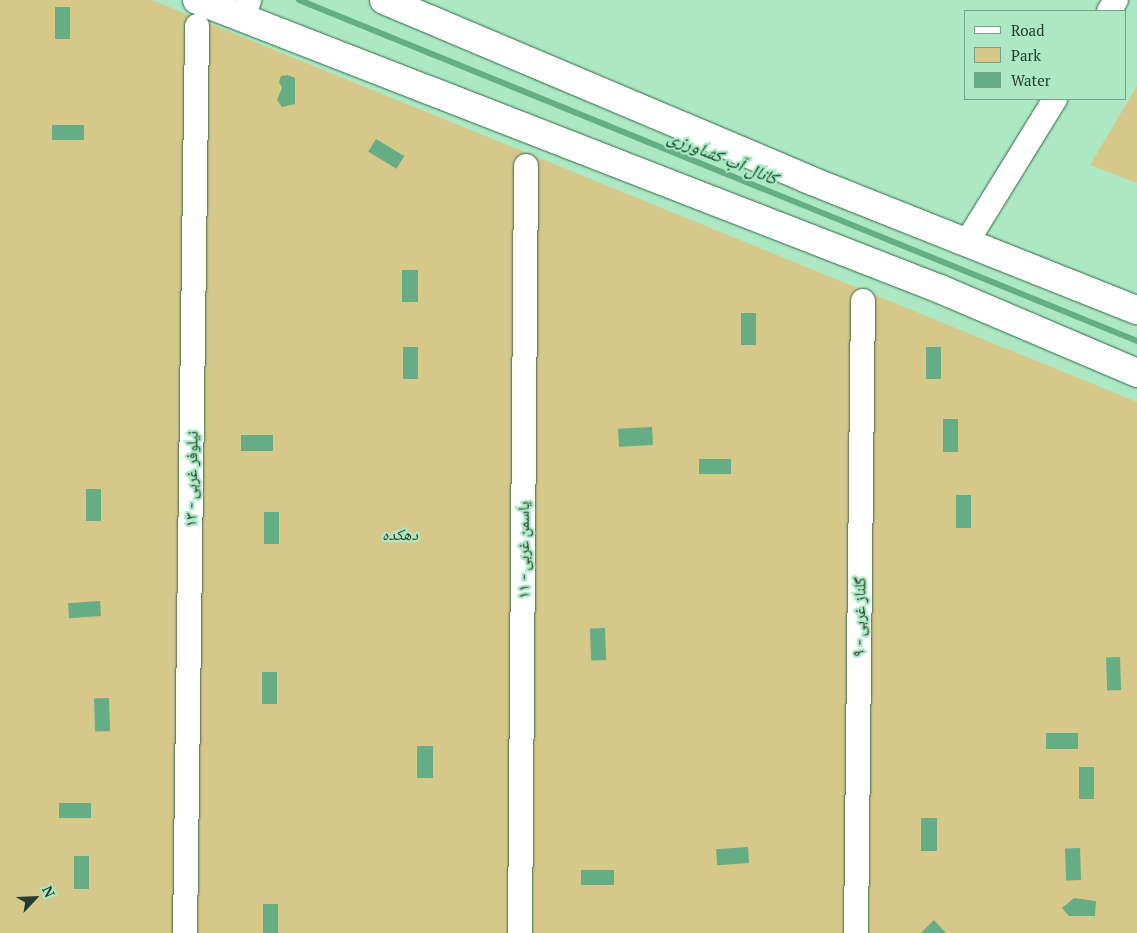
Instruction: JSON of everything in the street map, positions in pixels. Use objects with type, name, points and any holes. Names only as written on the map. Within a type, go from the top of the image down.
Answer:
[{"type":"street","points":[[384,0],[807,179],[968,240],[1137,310]]},
{"type":"street","points":[[197,13],[246,10],[940,289],[1137,373]]},
{"type":"street","name":"نیلوفر غربی - ۱۳","points":[[185,933],[197,13]]},
{"type":"street","points":[[968,240],[1054,100]]},
{"type":"street","name":"یاسمن غربی - ۱۱","points":[[520,933],[526,166]]},
{"type":"street","name":"گلناز غربی - ۹","points":[[856,933],[863,301]]},
{"type":"green space","name":"دهکده","points":[[0,0],[152,0],[1137,402],[1137,933],[0,933]]},
{"type":"green space","points":[[1137,86],[1137,183],[1090,165]]},
{"type":"water","points":[[55,7],[70,7],[70,39],[55,39]]},
{"type":"water","points":[[288,75],[295,78],[295,104],[282,107],[277,100],[282,88],[279,82],[281,76]]},
{"type":"water","points":[[52,125],[84,125],[84,140],[52,140]]},
{"type":"water","points":[[376,139],[404,156],[397,169],[368,152]]},
{"type":"water","points":[[402,270],[418,270],[418,302],[402,302]]},
{"type":"water","points":[[741,313],[756,313],[756,345],[741,345]]},
{"type":"water","points":[[403,347],[418,347],[418,379],[403,379]]},
{"type":"water","points":[[926,347],[941,347],[941,379],[926,379]]},
{"type":"water","points":[[943,419],[958,419],[958,452],[943,452]]},
{"type":"water","points":[[652,427],[653,445],[619,447],[618,429]]},
{"type":"water","points":[[241,435],[273,435],[273,451],[241,451]]},
{"type":"water","points":[[699,459],[731,459],[731,474],[699,474]]},
{"type":"water","points":[[86,489],[101,489],[101,521],[86,521]]},
{"type":"water","points":[[956,495],[971,495],[971,528],[956,528]]},
{"type":"water","points":[[264,512],[279,512],[279,544],[264,544]]},
{"type":"water","points":[[100,601],[101,616],[69,618],[68,603]]},
{"type":"water","points":[[605,628],[606,660],[591,661],[590,629]]},
{"type":"water","points":[[1106,657],[1120,657],[1121,690],[1107,690]]},
{"type":"water","points":[[262,672],[277,672],[277,704],[262,704]]},
{"type":"water","points":[[109,698],[110,731],[95,732],[94,699]]},
{"type":"water","points":[[1046,733],[1078,733],[1078,749],[1046,749]]},
{"type":"water","points":[[417,746],[433,746],[433,778],[417,778]]},
{"type":"water","points":[[1079,767],[1094,767],[1094,799],[1079,799]]},
{"type":"water","points":[[59,803],[91,803],[91,818],[59,818]]},
{"type":"water","points":[[921,818],[937,818],[937,851],[921,851]]},
{"type":"water","points":[[748,847],[749,863],[717,865],[716,849]]},
{"type":"water","points":[[1080,848],[1081,880],[1066,881],[1065,849]]},
{"type":"water","points":[[74,856],[89,856],[89,889],[74,889]]},
{"type":"water","points":[[581,870],[614,870],[614,885],[581,885]]},
{"type":"water","points":[[1074,898],[1096,901],[1095,916],[1069,916],[1062,908]]},
{"type":"water","points":[[263,904],[278,904],[278,933],[263,933]]},
{"type":"water","points":[[934,920],[946,933],[921,933]]},
{"type":"waterway","name":"کانال آب کشاورزی","points":[[299,0],[1137,341]]}]
